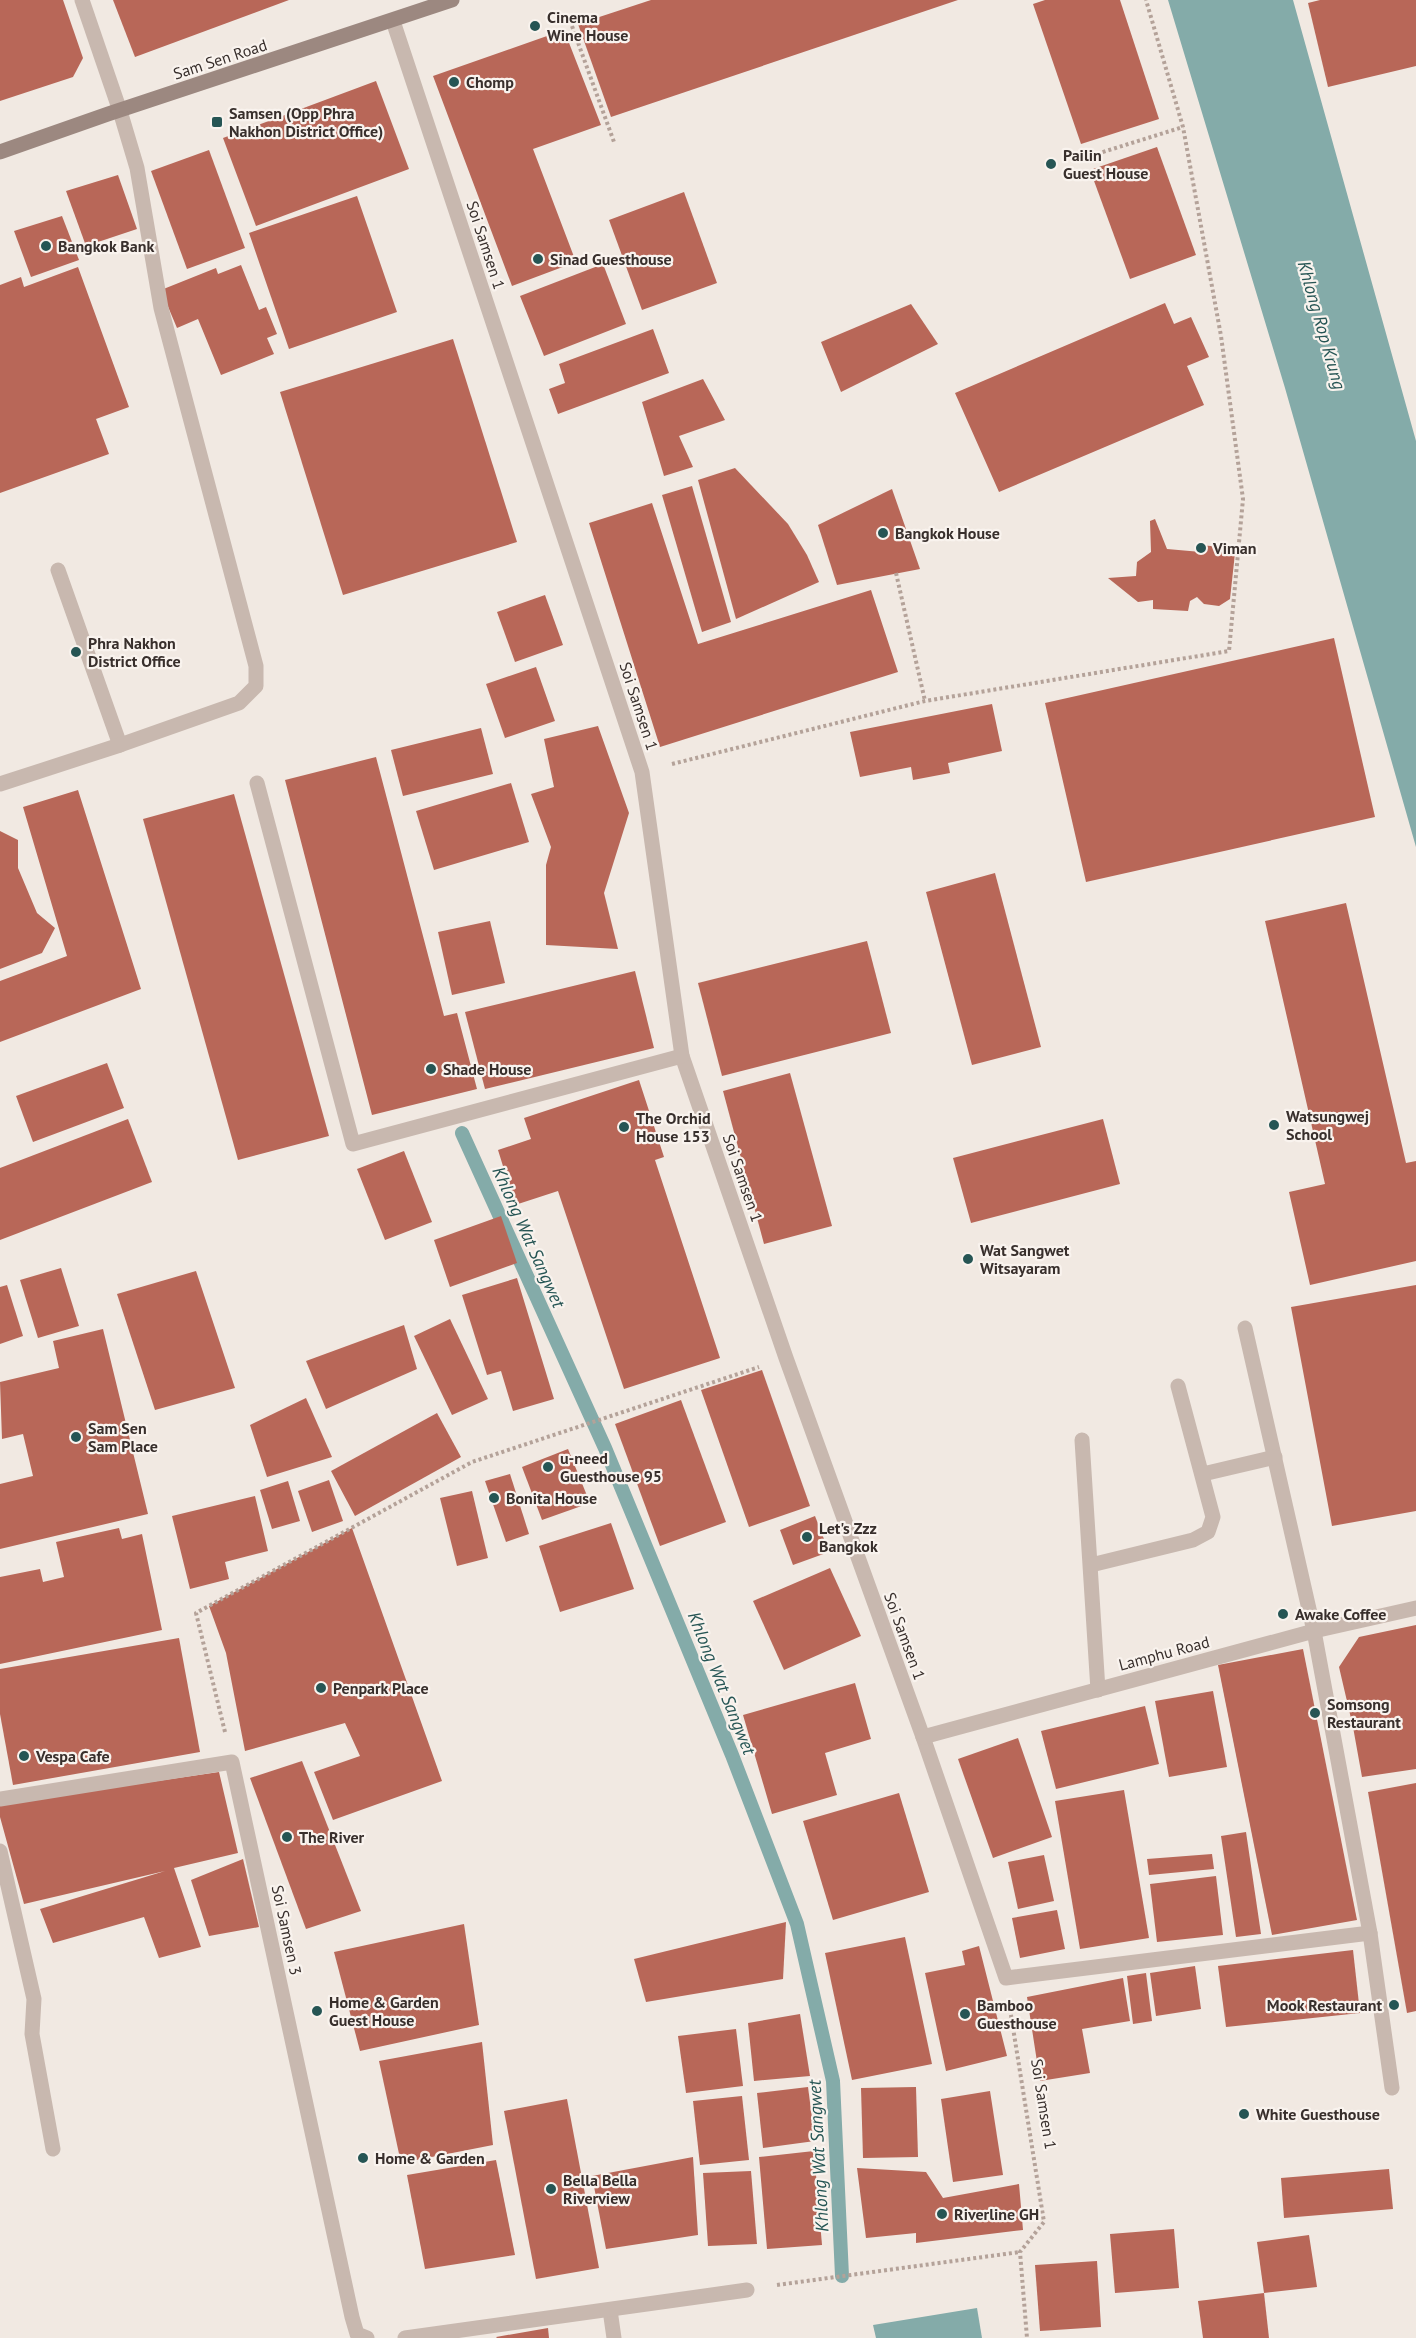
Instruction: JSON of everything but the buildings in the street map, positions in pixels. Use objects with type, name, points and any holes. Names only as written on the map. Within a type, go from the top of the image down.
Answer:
[{"type":"main road","name":"Sam Sen Road","points":[[0,152],[452,0]]},
{"type":"street","points":[[0,784],[120,746],[239,703],[256,686],[256,666],[161,308],[137,168],[82,0]]},
{"type":"street","name":"Soi Samsen 1","points":[[393,21],[642,772],[682,1056],[786,1358],[923,1737],[1006,1978]]},
{"type":"street","points":[[58,570],[120,746]]},
{"type":"street","points":[[257,783],[353,1144],[682,1056]]},
{"type":"street","points":[[1245,1328],[1314,1631],[1370,1933],[1392,2088]]},
{"type":"street","points":[[1090,1565],[1193,1540],[1208,1532],[1213,1517],[1178,1386]]},
{"type":"street","points":[[1082,1440],[1098,1690]]},
{"type":"street","points":[[1203,1474],[1275,1457]]},
{"type":"street","name":"Lamphu Road","points":[[923,1737],[1314,1631],[1416,1608]]},
{"type":"street","points":[[0,1799],[232,1762]]},
{"type":"street","name":"Soi Samsen 3","points":[[232,1762],[352,2317],[362,2336]]},
{"type":"street","points":[[0,1851],[34,1999],[32,2034],[53,2149]]},
{"type":"street","points":[[1006,1978],[1370,1933]]},
{"type":"street","points":[[405,2338],[747,2290]]},
{"type":"street","points":[[610,2310],[614,2338]]},
{"type":"path","points":[[642,772],[925,701],[1229,651],[1243,499],[1221,336],[1183,127],[1146,0]]},
{"type":"path","points":[[572,27],[614,142]]},
{"type":"path","points":[[1074,161],[1183,127]]},
{"type":"path","points":[[896,573],[925,701]]},
{"type":"path","points":[[232,1762],[196,1613],[472,1462],[786,1358]]},
{"type":"path","name":"Soi Samsen 1","points":[[1006,1978],[1044,2222],[1020,2252]]},
{"type":"path","points":[[747,2290],[1020,2252],[1027,2338]]},
{"type":"water","name":"Khlong Rop Krung","points":[[1168,0],[1293,0],[1416,441],[1416,847],[1285,388]]},
{"type":"water","points":[[977,2308],[982,2338],[876,2338],[873,2325]]},
{"type":"waterway","name":"Khlong Wat Sangwet","points":[[462,1133],[605,1448],[732,1755],[797,1924],[833,2081],[842,2276]]},
{"type":"place","name":"Cinema Wine House","points":[[535,26]]},
{"type":"place","name":"Chomp","points":[[454,82]]},
{"type":"place","name":"Samsen (Opp Phra Nakhon District Office)","points":[[217,122]]},
{"type":"place","name":"Pailin Guest House","points":[[1051,164]]},
{"type":"place","name":"Bangkok Bank","points":[[46,246]]},
{"type":"place","name":"Sinad Guesthouse","points":[[538,259]]},
{"type":"place","name":"Bangkok House","points":[[883,533]]},
{"type":"place","name":"Viman","points":[[1201,548]]},
{"type":"place","name":"Phra Nakhon District Office","points":[[76,652]]},
{"type":"place","name":"Shade House","points":[[431,1069]]},
{"type":"place","name":"Watsungwej School","points":[[1274,1125]]},
{"type":"place","name":"The Orchid House 153","points":[[624,1127]]},
{"type":"place","name":"Wat Sangwet Witsayaram","points":[[968,1259]]},
{"type":"place","name":"Sam Sen Sam Place","points":[[76,1437]]},
{"type":"place","name":"u-need Guesthouse 95","points":[[548,1467]]},
{"type":"place","name":"Bonita House","points":[[494,1498]]},
{"type":"place","name":"Let's Zzz Bangkok","points":[[807,1537]]},
{"type":"place","name":"Awake Coffee","points":[[1283,1614]]},
{"type":"place","name":"Penpark Place","points":[[321,1688]]},
{"type":"place","name":"Somsong Restaurant","points":[[1315,1713]]},
{"type":"place","name":"Vespa Cafe","points":[[24,1756]]},
{"type":"place","name":"The River","points":[[287,1837]]},
{"type":"place","name":"Mook Restaurant","points":[[1394,2005]]},
{"type":"place","name":"Home & Garden Guest House","points":[[317,2011]]},
{"type":"place","name":"Bamboo Guesthouse","points":[[965,2014]]},
{"type":"place","name":"White Guesthouse","points":[[1244,2114]]},
{"type":"place","name":"Home & Garden","points":[[363,2158]]},
{"type":"place","name":"Bella Bella Riverview","points":[[551,2189]]},
{"type":"place","name":"Riverline GH","points":[[942,2214]]}]
